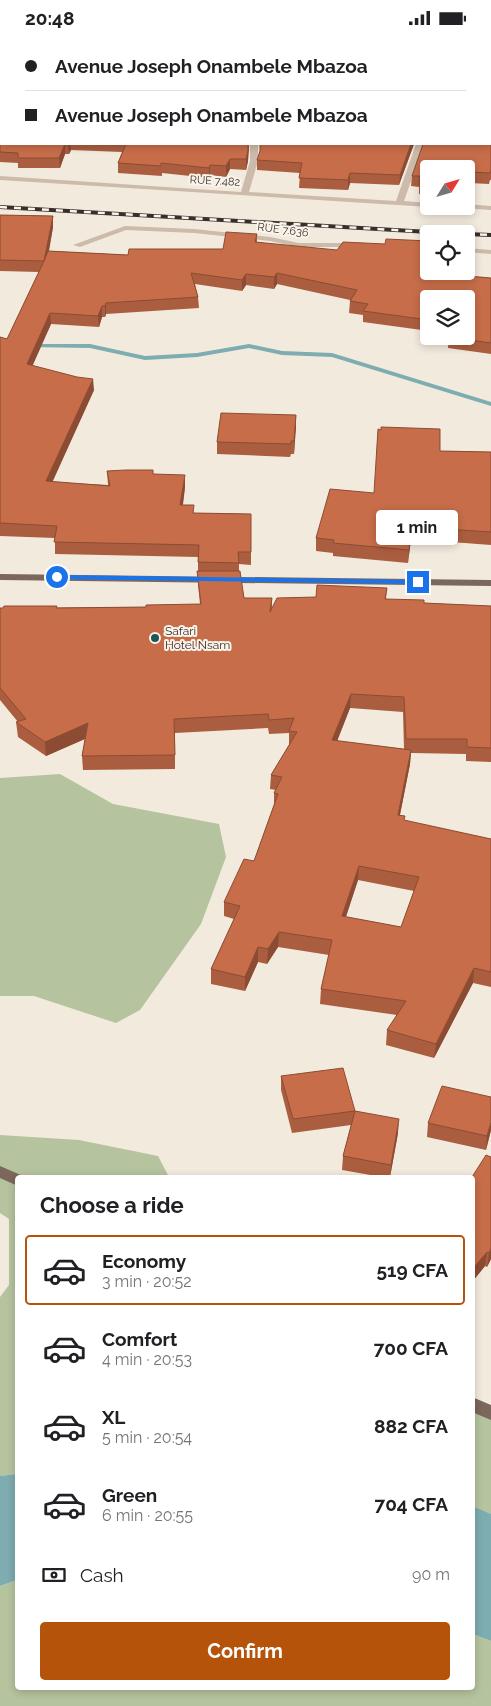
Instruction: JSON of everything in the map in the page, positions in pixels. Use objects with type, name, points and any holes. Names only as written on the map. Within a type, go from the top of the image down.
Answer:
[{"type":"main road","points":[[0,577],[491,583]]},
{"type":"main road","points":[[0,1172],[15,1180]]},
{"type":"main road","points":[[475,1405],[491,1413]]},
{"type":"street","points":[[244,194],[254,161],[254,145]]},
{"type":"street","points":[[399,203],[420,145]]},
{"type":"street","name":"RUE 7.482","points":[[0,178],[420,204]]},
{"type":"street","points":[[475,207],[491,208]]},
{"type":"street","name":"RUE 7.636","points":[[77,245],[125,228],[204,232],[270,239],[300,245],[370,245]]},
{"type":"street","points":[[475,251],[491,252]]},
{"type":"green space","points":[[60,774],[113,804],[219,824],[226,857],[201,924],[140,1010],[116,1023],[34,996],[0,996],[0,778]]},
{"type":"green space","points":[[0,1135],[79,1140],[158,1156],[168,1175],[15,1175],[15,1474],[0,1476],[0,1297],[9,1285],[9,1219],[0,1213]]},
{"type":"green space","points":[[475,1405],[491,1413],[491,1514],[475,1507]]},
{"type":"green space","points":[[15,1581],[15,1690],[475,1690],[475,1635],[491,1641],[491,1706],[0,1706],[0,1586]]},
{"type":"water","points":[[15,1474],[15,1581],[0,1586],[0,1476]]},
{"type":"water","points":[[475,1507],[491,1514],[491,1641],[475,1635]]},
{"type":"building","points":[[0,145],[65,145],[59,158],[18,158],[18,153],[0,152]]},
{"type":"building","points":[[126,145],[248,145],[246,159],[230,159],[226,166],[210,165],[209,168],[161,163],[161,166],[118,163]]},
{"type":"building","points":[[260,145],[411,145],[400,175],[350,173],[348,180],[299,178],[302,163],[257,160]]},
{"type":"building","points":[[423,145],[491,145],[490,173],[475,172],[475,160],[420,160],[420,176],[412,176]]},
{"type":"building","points":[[0,215],[53,216],[44,261],[0,260]]},
{"type":"building","points":[[226,232],[257,234],[255,242],[337,250],[343,242],[385,244],[386,239],[420,241],[420,280],[475,280],[475,277],[491,278],[491,343],[475,341],[475,290],[420,290],[420,319],[363,311],[368,304],[350,301],[357,290],[277,273],[274,277],[246,274],[242,280],[191,273],[198,297],[106,303],[105,306],[102,306],[98,316],[50,313],[27,364],[77,377],[93,379],[46,481],[110,486],[107,471],[153,470],[153,474],[185,475],[180,505],[194,505],[193,513],[251,514],[251,552],[238,552],[239,563],[198,562],[199,545],[54,542],[57,526],[0,523],[0,337],[7,339],[48,251],[128,255],[129,249],[223,249]]},
{"type":"building","points":[[221,413],[296,415],[294,441],[291,441],[291,444],[217,442]]},
{"type":"building","points":[[381,427],[440,429],[440,451],[491,452],[491,532],[412,527],[409,550],[333,543],[334,540],[316,538],[330,489],[374,493],[378,429],[381,430]]},
{"type":"building","points":[[197,571],[240,571],[244,598],[272,598],[270,612],[277,598],[316,597],[317,585],[387,588],[385,599],[424,600],[424,603],[491,606],[491,748],[467,747],[467,739],[406,739],[404,697],[351,694],[332,740],[411,750],[398,815],[405,816],[404,820],[491,839],[491,972],[474,968],[436,1044],[387,1030],[406,1001],[321,989],[332,940],[279,932],[268,949],[258,947],[245,977],[211,969],[240,906],[224,902],[244,859],[254,861],[278,794],[274,793],[282,777],[271,775],[297,732],[289,731],[294,718],[269,720],[268,714],[174,719],[175,755],[82,756],[88,723],[45,742],[16,722],[26,719],[0,688],[0,608],[4,606],[57,606],[56,608],[201,604]],"holes":[[[359,866],[419,877],[401,927],[342,916]]]},
{"type":"building","points":[[343,1068],[355,1111],[293,1119],[281,1076]]},
{"type":"building","points":[[442,1086],[491,1097],[491,1122],[487,1136],[428,1123]]},
{"type":"building","points":[[355,1111],[399,1119],[391,1165],[343,1156]]},
{"type":"building","points":[[486,1155],[491,1157],[491,1248],[489,1253],[487,1252],[475,1266],[475,1175],[473,1175]]},
{"type":"waterway","points":[[30,346],[90,346],[145,358],[197,355],[249,346],[282,353],[332,355],[491,404]]},
{"type":"railway","points":[[0,207],[420,231]]},
{"type":"railway","points":[[475,234],[491,235]]},
{"type":"place","name":"Safari Hotel Nsam","points":[[155,638]]},
{"type":"route","points":[[57,577],[418,582]]}]
